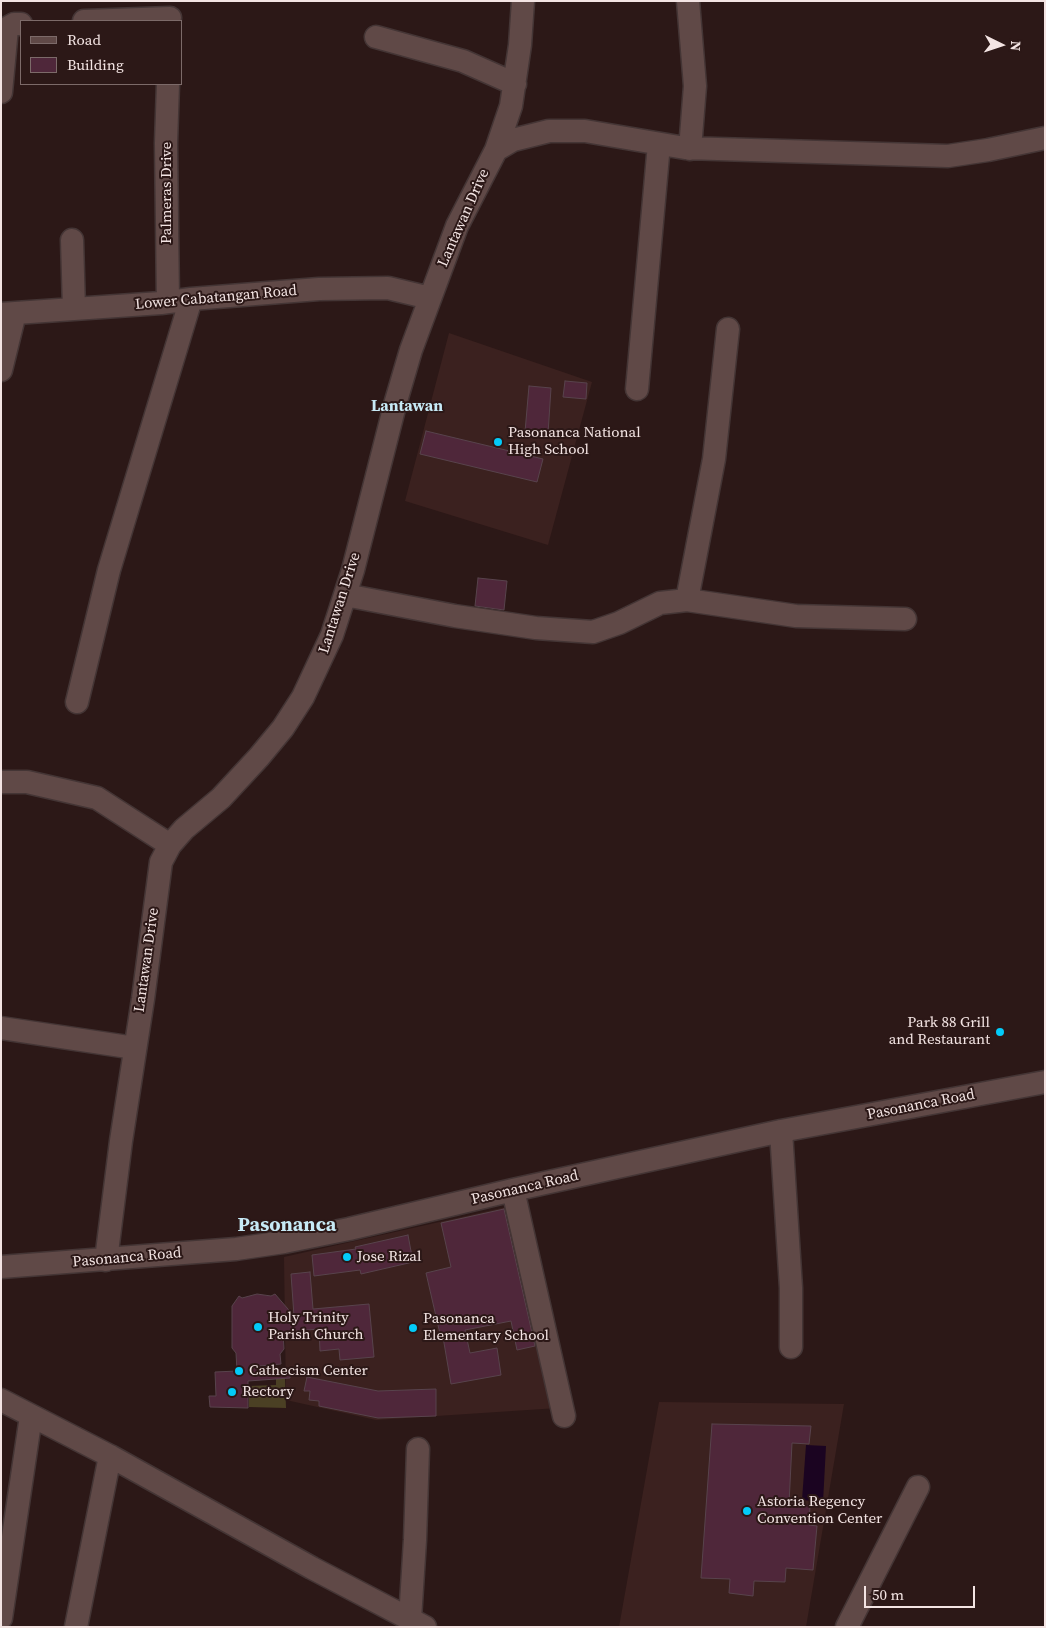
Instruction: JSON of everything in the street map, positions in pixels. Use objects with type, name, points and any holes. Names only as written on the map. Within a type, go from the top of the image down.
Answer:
[{"type":"street","name":"Lantawan Drive","points":[[106,1260],[161,862],[170,845],[184,829],[221,798],[283,728],[303,697],[332,635],[345,595],[411,350],[457,226],[496,150],[511,106],[520,45],[523,1]]},
{"type":"street","points":[[688,1],[695,86],[690,148]]},
{"type":"street","points":[[95,20],[170,13]]},
{"type":"street","points":[[1,92],[7,28],[11,23]]},
{"type":"street","points":[[376,37],[463,61],[515,84]]},
{"type":"street","name":"Palmeras Drive","points":[[168,85],[166,179],[168,302]]},
{"type":"street","points":[[496,150],[513,140],[549,132],[586,131],[690,148],[948,156],[1045,138]]},
{"type":"street","points":[[637,389],[659,144]]},
{"type":"street","points":[[72,240],[74,309]]},
{"type":"street","name":"Lower Cabatangan Road","points":[[8,314],[362,287],[388,288],[430,298]]},
{"type":"street","points":[[77,702],[109,570],[129,499],[191,299]]},
{"type":"street","points":[[1,370],[8,314]]},
{"type":"street","points":[[687,600],[714,459],[728,329]]},
{"type":"street","points":[[345,595],[455,616],[536,628],[593,632],[620,624],[660,603],[687,600],[796,616],[905,619]]},
{"type":"street","points":[[1,782],[27,782],[97,798],[170,845]]},
{"type":"street","points":[[1,1028],[135,1048]]},
{"type":"street","name":"Pasonanca Road","points":[[1,1268],[266,1245],[349,1229],[513,1190],[781,1132],[1045,1082]]},
{"type":"street","points":[[781,1132],[791,1288],[791,1347]]},
{"type":"street","points":[[513,1190],[564,1416]]},
{"type":"street","points":[[1,1400],[110,1456],[312,1568],[418,1623],[416,1540],[418,1449]]},
{"type":"street","points":[[1,1618],[31,1416]]},
{"type":"street","points":[[76,1627],[110,1456]]},
{"type":"street","points":[[847,1627],[918,1487]]},
{"type":"shaded area","name":"Pasonanca National High School","points":[[449,333],[592,382],[548,545],[405,501]]},
{"type":"shaded area","name":"Pasonanca Elementary School","points":[[515,1205],[558,1408],[376,1420],[286,1400],[284,1257]]},
{"type":"shaded area","points":[[276,1379],[285,1379],[286,1408],[249,1407],[249,1386],[276,1385]]},
{"type":"shaded area","points":[[659,1402],[844,1404],[806,1627],[619,1627]]},
{"type":"shaded area","points":[[806,1445],[826,1446],[823,1502],[802,1500]]},
{"type":"building","points":[[565,381],[587,383],[586,399],[563,397]]},
{"type":"building","points":[[529,386],[551,388],[548,434],[525,432]]},
{"type":"building","points":[[426,431],[543,459],[537,482],[420,454]]},
{"type":"building","points":[[478,578],[507,581],[504,610],[475,606]]},
{"type":"building","points":[[504,1209],[535,1346],[517,1350],[511,1321],[465,1330],[470,1353],[497,1348],[501,1375],[451,1384],[443,1337],[441,1338],[426,1273],[451,1267],[441,1223]]},
{"type":"building","points":[[408,1235],[413,1262],[361,1274],[360,1270],[314,1276],[312,1255],[356,1249],[355,1247]]},
{"type":"building","points":[[310,1272],[313,1309],[369,1304],[374,1357],[340,1360],[339,1349],[320,1351],[319,1329],[283,1332],[284,1349],[280,1354],[281,1364],[259,1366],[259,1368],[290,1374],[290,1378],[248,1381],[248,1408],[210,1407],[209,1396],[216,1396],[215,1372],[237,1371],[236,1353],[232,1348],[232,1306],[239,1296],[242,1298],[257,1294],[271,1296],[275,1294],[294,1316],[291,1274]]},
{"type":"building","points":[[307,1377],[378,1391],[436,1389],[436,1416],[378,1418],[319,1406],[319,1401],[309,1400],[310,1391],[304,1391]]},
{"type":"building","name":"Astoria Regency Convention Center","points":[[712,1424],[811,1426],[809,1444],[792,1443],[789,1504],[810,1505],[809,1525],[817,1526],[813,1570],[786,1568],[785,1582],[754,1581],[753,1596],[729,1593],[730,1579],[701,1578]]},
{"type":"place","name":"Pasonanca National High School","points":[[498,442]]},
{"type":"place","name":"Park 88 Grill and Restaurant","points":[[1000,1032]]},
{"type":"place","name":"Jose Rizal","points":[[347,1257]]},
{"type":"place","name":"Holy Trinity Parish Church","points":[[258,1327]]},
{"type":"place","name":"Pasonanca Elementary School","points":[[413,1328]]},
{"type":"place","name":"Cathecism Center","points":[[239,1371]]},
{"type":"place","name":"Rectory","points":[[232,1392]]},
{"type":"place","name":"Astoria Regency Convention Center","points":[[747,1511]]},
{"type":"district","name":"Lantawan","points":[[407,407]]},
{"type":"district","name":"Pasonanca","points":[[287,1226]]}]
